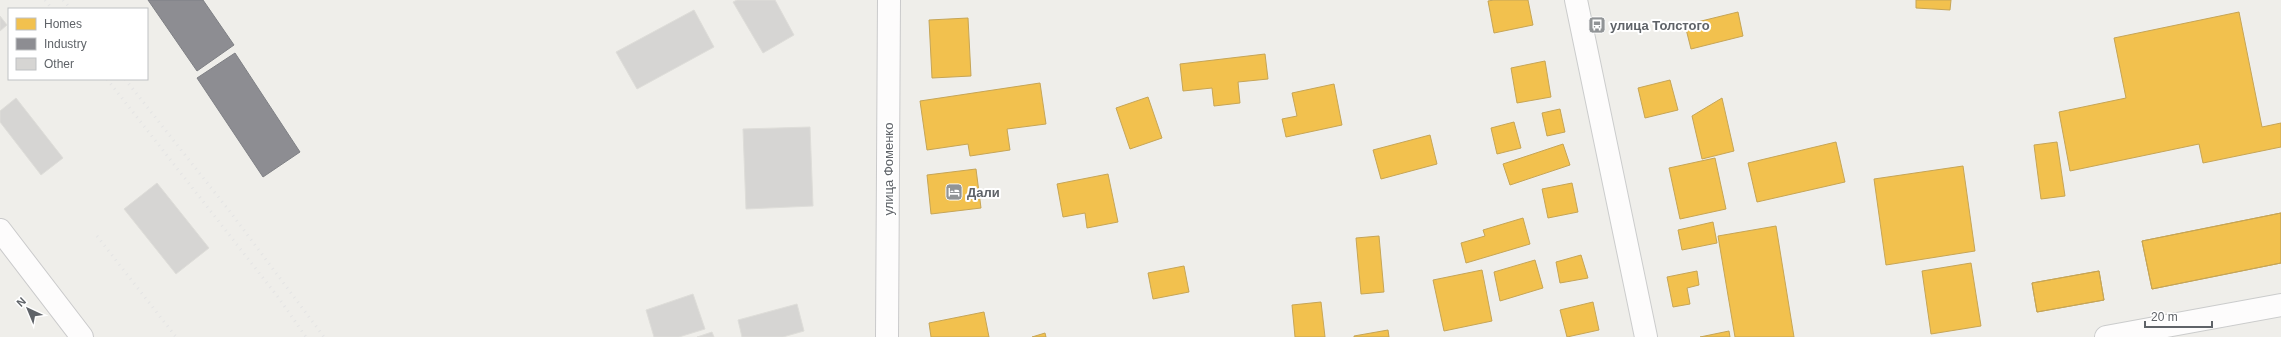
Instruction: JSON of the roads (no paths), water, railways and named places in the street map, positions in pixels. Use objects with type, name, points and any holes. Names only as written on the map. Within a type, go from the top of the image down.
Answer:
[{"type":"street","name":"улица Фоменко","points":[[887,337],[889,0]]},
{"type":"street","points":[[1576,0],[1646,337]]},
{"type":"street","points":[[0,230],[82,337]]},
{"type":"street","points":[[2106,337],[2281,305]]},
{"type":"railway","points":[[45,0],[51,8]]},
{"type":"railway","points":[[63,0],[70,8]]},
{"type":"railway","points":[[108,80],[278,297],[306,337]]},
{"type":"railway","points":[[126,80],[231,213],[324,337]]},
{"type":"railway","points":[[97,236],[176,337]]},
{"type":"place","name":"улица Толстого","points":[[1597,25]]},
{"type":"place","name":"Дали","points":[[954,192]]}]
